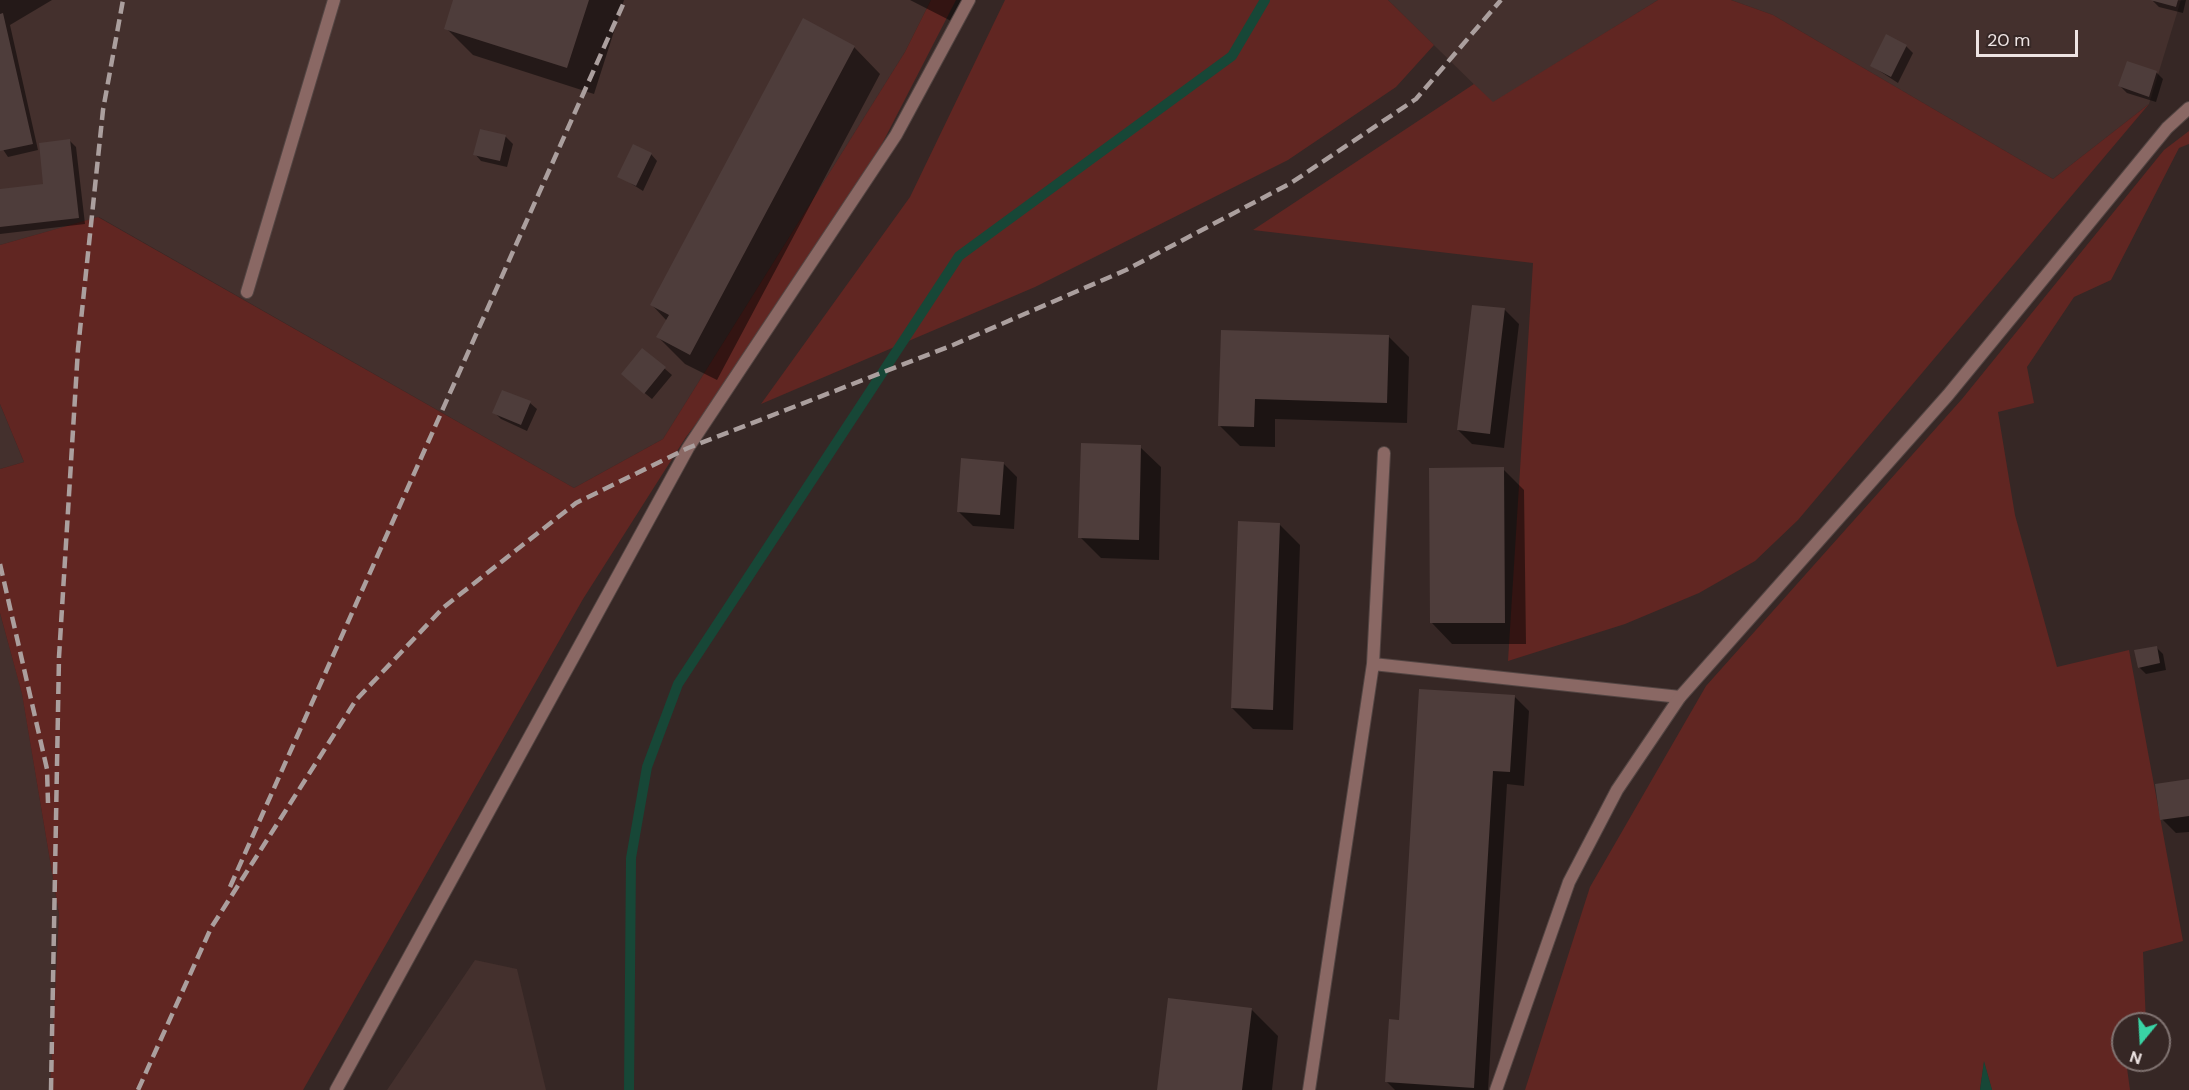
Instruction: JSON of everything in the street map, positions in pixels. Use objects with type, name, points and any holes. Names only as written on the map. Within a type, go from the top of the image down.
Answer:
[{"type":"street","points":[[247,292],[334,0]]},
{"type":"street","points":[[336,1090],[688,448],[896,135],[969,0]]},
{"type":"street","points":[[1496,1090],[1569,882],[1617,790],[1680,697],[1948,395],[2167,128],[2189,108]]},
{"type":"street","points":[[1309,1090],[1373,664],[1384,453]]},
{"type":"street","points":[[1373,664],[1680,697]]},
{"type":"shaded area","points":[[0,0],[931,0],[905,52],[663,439],[574,488],[99,217],[0,245]]},
{"type":"shaded area","points":[[931,0],[956,0],[848,210],[770,326],[686,437],[583,599],[303,1090],[50,1090],[59,914],[22,694],[0,613],[0,469],[24,462],[0,404],[0,245],[98,217],[574,488],[663,439],[905,52]]},
{"type":"shaded area","points":[[1005,0],[1388,0],[1434,45],[1396,87],[1288,160],[1035,287],[761,404],[910,197]]},
{"type":"shaded area","points":[[1388,0],[1658,0],[1493,103]]},
{"type":"shaded area","points":[[1658,0],[1731,0],[1773,15],[2053,179],[2149,104],[1798,520],[1755,561],[1699,593],[1625,624],[1508,661],[1533,263],[1253,230],[1474,84],[1493,102]]},
{"type":"shaded area","points":[[1731,0],[2181,0],[2149,104],[2053,179],[1773,15]]},
{"type":"shaded area","points":[[2189,131],[2189,144],[2179,148],[2111,280],[2074,297],[2027,367],[2034,403],[1998,412],[2015,515],[2057,667],[2129,650],[2183,941],[2143,952],[2146,1012],[2111,1012],[2111,1072],[2128,1072],[2130,1090],[1992,1090],[1984,1062],[1980,1090],[1525,1090],[1590,887],[1706,686],[1962,399],[2164,150]]},
{"type":"shaded area","points":[[0,404],[24,462],[0,469]]},
{"type":"shaded area","points":[[0,613],[22,693],[59,914],[50,1090],[0,1090]]},
{"type":"shaded area","points":[[475,960],[517,969],[546,1090],[387,1090]]},
{"type":"shaded area","points":[[1984,1061],[1992,1090],[1980,1090]]},
{"type":"building","points":[[453,0],[589,0],[567,68],[444,29]]},
{"type":"building","points":[[2150,0],[2178,0],[2176,7]]},
{"type":"building","points":[[3,13],[33,144],[0,151],[0,14]]},
{"type":"building","points":[[803,18],[855,46],[690,355],[656,337],[669,315],[650,305]]},
{"type":"building","points":[[1886,34],[1907,45],[1891,77],[1870,66]]},
{"type":"building","points":[[2127,61],[2157,71],[2149,97],[2118,86]]},
{"type":"building","points":[[480,129],[506,135],[500,161],[473,155]]},
{"type":"building","points":[[70,139],[79,218],[0,227],[0,189],[43,184],[39,143]]},
{"type":"building","points":[[633,144],[652,153],[636,186],[617,177]]},
{"type":"building","points":[[1472,305],[1505,308],[1490,434],[1457,430]]},
{"type":"building","points":[[1221,330],[1389,335],[1387,403],[1255,399],[1254,427],[1218,426]]},
{"type":"building","points":[[642,348],[666,367],[644,394],[621,374]]},
{"type":"building","points":[[502,390],[531,401],[521,425],[492,413]]},
{"type":"building","points":[[1081,443],[1141,445],[1139,540],[1078,538]]},
{"type":"building","points":[[961,458],[1004,462],[1000,515],[957,512]]},
{"type":"building","points":[[1504,467],[1505,623],[1430,623],[1429,468]]},
{"type":"building","points":[[1238,521],[1280,523],[1273,710],[1231,708]]},
{"type":"building","points":[[2157,646],[2160,663],[2138,668],[2134,650]]},
{"type":"building","points":[[1419,689],[1515,695],[1510,772],[1493,771],[1474,1088],[1385,1082],[1389,1019],[1399,1020]]},
{"type":"building","points":[[2189,779],[2189,816],[2160,820],[2155,784]]},
{"type":"building","points":[[1168,998],[1252,1008],[1242,1090],[1157,1090]]},
{"type":"waterway","points":[[629,1090],[631,858],[647,767],[678,684],[959,256],[1232,56],[1265,0]]},
{"type":"railway","points":[[51,1090],[59,657],[78,349],[103,110],[123,0]]},
{"type":"railway","points":[[230,887],[625,0]]},
{"type":"railway","points":[[138,1090],[211,928],[356,700],[444,607],[576,503],[688,448],[953,345],[1126,270],[1291,183],[1416,99],[1501,0]]},
{"type":"railway","points":[[0,564],[47,769],[48,803]]}]
